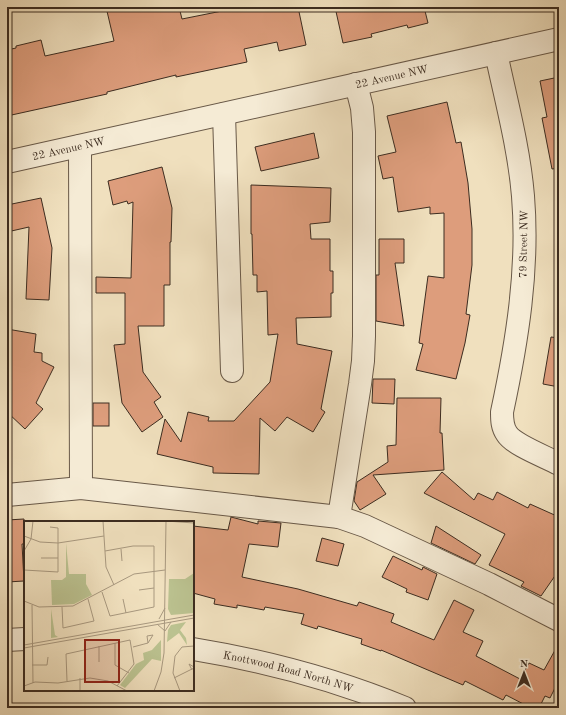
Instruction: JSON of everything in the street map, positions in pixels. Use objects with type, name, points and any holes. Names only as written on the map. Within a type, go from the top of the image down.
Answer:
[{"type":"street","name":"22 Avenue NW","points":[[7,162],[559,39]]},
{"type":"street","name":"79 Street NW","points":[[496,53],[516,146],[523,197],[524,222],[522,299],[512,364],[502,412],[503,428],[507,435],[515,442],[559,464]]},
{"type":"street","points":[[339,517],[360,384],[364,336],[364,132],[362,108],[356,84]]},
{"type":"street","points":[[224,114],[232,371]]},
{"type":"street","points":[[80,146],[81,488]]},
{"type":"street","points":[[7,495],[81,488],[339,517],[365,526],[489,584],[559,620]]},
{"type":"street","points":[[7,640],[24,639]]},
{"type":"street","name":"Knottwood Road North NW","points":[[194,649],[238,656],[281,666],[346,686],[405,708]]},
{"type":"building","points":[[106,7],[179,7],[182,19],[242,7],[298,7],[306,45],[279,51],[277,42],[244,49],[247,62],[176,77],[176,75],[107,92],[107,94],[7,116],[7,50],[16,48],[16,46],[41,40],[45,56],[114,41]]},
{"type":"building","points":[[335,7],[424,7],[428,23],[408,28],[407,25],[371,34],[372,37],[343,43]]},
{"type":"building","points":[[559,77],[559,168],[552,169],[542,118],[547,117],[540,81]]},
{"type":"building","points":[[447,102],[456,143],[461,142],[468,183],[472,229],[472,265],[466,314],[470,315],[456,379],[416,370],[423,344],[419,343],[428,276],[444,278],[444,213],[430,214],[430,207],[398,212],[393,177],[383,179],[378,156],[396,152],[387,116]]},
{"type":"building","points":[[314,133],[319,158],[261,171],[255,147]]},
{"type":"building","points":[[162,167],[172,208],[170,285],[164,285],[164,326],[138,326],[143,372],[161,397],[154,402],[163,417],[142,432],[122,403],[114,345],[125,344],[125,293],[96,293],[96,277],[131,278],[133,202],[128,204],[127,201],[113,205],[108,181]]},
{"type":"building","points":[[251,185],[331,188],[330,222],[310,224],[311,239],[330,239],[330,271],[333,271],[331,317],[296,318],[297,344],[332,351],[321,409],[325,412],[313,432],[287,417],[275,431],[260,418],[259,474],[213,473],[213,467],[157,454],[165,419],[181,442],[188,412],[209,417],[208,421],[234,421],[270,382],[278,334],[268,335],[267,291],[257,292],[257,275],[253,275]]},
{"type":"building","points":[[41,198],[52,248],[49,300],[26,299],[29,227],[7,232],[7,205]]},
{"type":"building","points":[[379,239],[404,239],[404,263],[395,263],[404,326],[376,321],[376,275],[379,275]]},
{"type":"building","points":[[7,329],[36,334],[34,352],[42,353],[42,361],[54,367],[36,403],[43,409],[25,429],[7,412]]},
{"type":"building","points":[[551,337],[559,338],[559,387],[543,384]]},
{"type":"building","points":[[373,379],[395,379],[394,404],[372,403]]},
{"type":"building","points":[[397,398],[441,398],[440,433],[442,433],[444,470],[373,475],[386,494],[360,510],[354,501],[357,482],[388,462],[387,446],[396,445]]},
{"type":"building","points":[[93,403],[109,403],[109,426],[93,426]]},
{"type":"building","points":[[442,472],[474,500],[478,493],[493,500],[497,492],[528,508],[530,504],[559,517],[559,570],[541,596],[521,586],[524,582],[489,565],[505,534],[424,493]]},
{"type":"building","points":[[231,517],[258,524],[258,521],[281,523],[278,547],[249,544],[242,577],[298,589],[357,606],[359,602],[394,614],[391,622],[434,640],[454,600],[474,610],[463,632],[483,641],[476,656],[520,679],[529,663],[544,670],[559,643],[559,680],[550,698],[545,696],[539,708],[531,708],[506,695],[503,700],[465,681],[463,685],[381,650],[361,644],[362,639],[318,626],[317,629],[301,624],[304,614],[265,607],[264,610],[237,605],[237,608],[214,604],[215,599],[194,593],[194,526],[228,530]]},
{"type":"building","points":[[24,519],[24,544],[22,544],[24,581],[7,582],[7,520]]},
{"type":"building","points":[[436,526],[481,555],[475,564],[431,543]]},
{"type":"building","points":[[322,538],[344,544],[338,566],[316,561]]},
{"type":"building","points":[[393,556],[422,570],[423,567],[437,574],[428,600],[406,592],[407,589],[382,577]]}]
